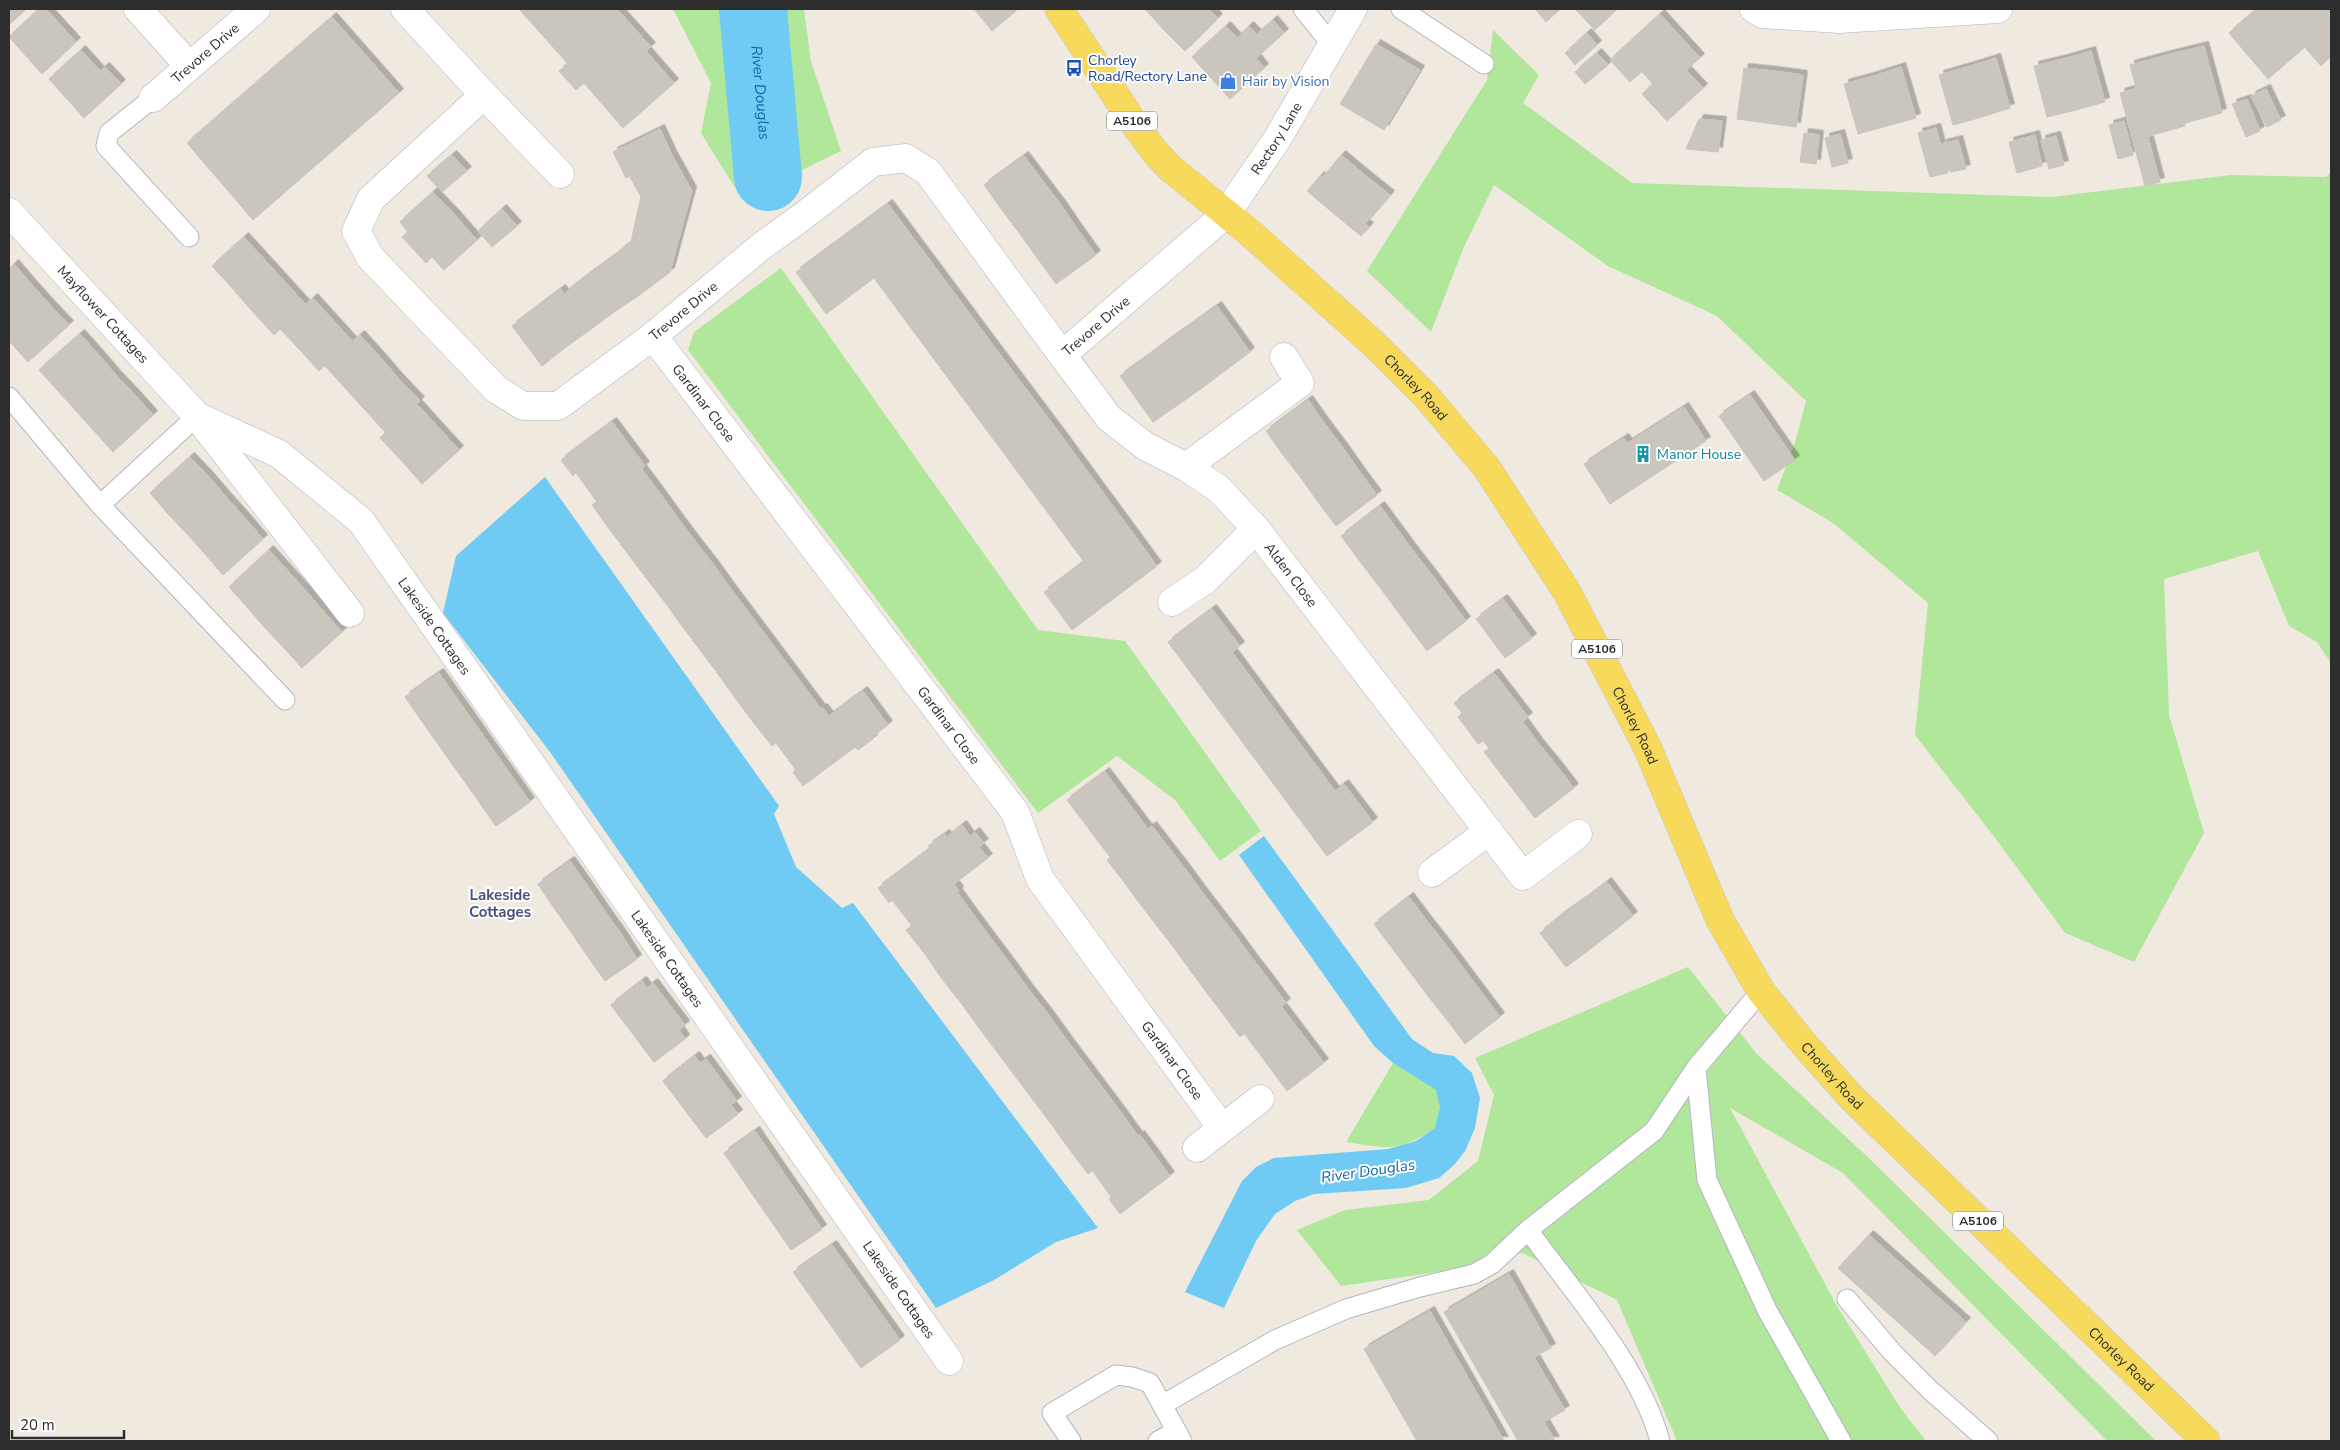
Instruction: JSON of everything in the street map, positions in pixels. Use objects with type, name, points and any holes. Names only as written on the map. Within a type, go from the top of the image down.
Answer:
[{"type":"main road","name":"Chorley Road","points":[[1059,9],[1133,122],[1155,152],[1170,168],[1331,304],[1375,345],[1426,396],[1486,466],[1567,592],[1648,749],[1720,920],[1761,991],[1803,1043],[1851,1097],[2206,1441]]},
{"type":"street","points":[[138,9],[189,66]]},
{"type":"street","name":"Trevore Drive","points":[[153,98],[256,9]]},
{"type":"street","points":[[406,9],[484,95],[560,174]]},
{"type":"street","name":"Rectory Lane","points":[[1226,214],[1276,141],[1353,9]]},
{"type":"street","points":[[1754,9],[1762,14],[1839,19],[1998,9]]},
{"type":"street","name":"Trevore Drive","points":[[484,95],[370,199],[356,230],[370,257],[496,390],[523,406],[558,406],[653,336],[764,244],[873,162],[906,158],[928,172],[1062,354],[1226,214]]},
{"type":"street","name":"Mayflower Cottages","points":[[9,212],[197,416],[350,613]]},
{"type":"street","name":"Gardinar Close","points":[[653,336],[1015,812],[1040,879],[1222,1128]]},
{"type":"street","name":"Alden Close","points":[[1062,354],[1109,418],[1145,446],[1186,467],[1219,489],[1256,529],[1523,876],[1578,834]]},
{"type":"street","points":[[1186,467],[1300,382],[1284,357]]},
{"type":"street","name":"Mayflower Cottages","points":[[197,416],[279,454],[361,521],[385,555]]},
{"type":"street","points":[[1172,602],[1205,580],[1256,529]]},
{"type":"street","name":"Lakeside Cottages","points":[[385,555],[950,1360]]},
{"type":"street","points":[[1432,873],[1488,831]]},
{"type":"street","points":[[1197,1148],[1260,1099]]},
{"type":"lane","points":[[1303,9],[1332,45]]},
{"type":"lane","points":[[1401,9],[1484,64]]},
{"type":"lane","points":[[153,98],[109,133],[106,146],[189,237]]},
{"type":"lane","points":[[9,398],[100,505],[285,700]]},
{"type":"lane","points":[[100,505],[197,416]]},
{"type":"lane","points":[[1162,1405],[1275,1340],[1346,1310],[1420,1287],[1474,1274],[1492,1264],[1528,1230],[1654,1131],[1696,1068],[1761,991]]},
{"type":"lane","points":[[1696,1068],[1707,1180],[1767,1310],[1841,1441]]},
{"type":"lane","points":[[1528,1230],[1612,1346],[1652,1414],[1660,1441]]},
{"type":"lane","points":[[1847,1298],[1893,1353],[1930,1390],[1988,1441]]},
{"type":"lane","points":[[1071,1441],[1052,1413],[1116,1375],[1132,1377],[1150,1383],[1179,1436],[1158,1441]]},
{"type":"green space","points":[[673,9],[804,9],[811,62],[841,151],[742,199],[701,133],[711,83]]},
{"type":"green space","points":[[1493,30],[1539,75],[1523,103],[1632,183],[2052,197],[2231,175],[2326,177],[2331,172],[2331,663],[2317,642],[2289,626],[2258,551],[2164,579],[2169,715],[2204,833],[2134,962],[2065,933],[1996,839],[1915,735],[1928,603],[1833,523],[1777,490],[1795,443],[1806,401],[1717,316],[1608,266],[1494,185],[1463,249],[1431,332],[1367,271],[1487,80]]},
{"type":"green space","points":[[781,268],[1038,630],[1125,641],[1261,831],[1220,861],[1175,800],[1117,756],[1038,813],[688,350],[694,332]]},
{"type":"green space","points":[[1688,967],[1756,1053],[1873,1162],[2156,1441],[2107,1441],[1843,1173],[1730,1108],[1837,1306],[1901,1409],[1926,1441],[1677,1441],[1617,1300],[1522,1253],[1465,1268],[1341,1286],[1297,1230],[1345,1210],[1429,1200],[1478,1161],[1494,1095],[1475,1058]]},
{"type":"green space","points":[[1393,1063],[1437,1090],[1440,1107],[1436,1128],[1412,1141],[1392,1147],[1346,1142]]},
{"type":"water","points":[[545,477],[779,806],[774,814],[796,867],[842,908],[853,903],[1098,1228],[1056,1242],[994,1280],[936,1308],[550,752],[443,613],[456,556]]},
{"type":"water","points":[[1264,836],[1412,1039],[1433,1053],[1454,1056],[1472,1073],[1480,1098],[1475,1128],[1465,1151],[1454,1165],[1439,1178],[1406,1188],[1314,1194],[1295,1201],[1275,1214],[1256,1241],[1224,1308],[1185,1292],[1242,1181],[1256,1167],[1274,1158],[1388,1149],[1416,1141],[1435,1128],[1440,1107],[1436,1090],[1393,1063],[1374,1046],[1239,855]]},
{"type":"building","points":[[9,9],[26,9],[9,25]]},
{"type":"building","points":[[39,9],[46,9],[76,42],[42,74],[9,37]]},
{"type":"building","points":[[519,9],[617,9],[651,47],[646,51],[674,83],[623,128],[584,83],[576,90],[559,71],[568,64]]},
{"type":"building","points":[[974,9],[1014,9],[1016,11],[992,31]]},
{"type":"building","points":[[1145,9],[1186,9],[1164,30]]},
{"type":"building","points":[[1186,9],[1209,9],[1218,18],[1185,51],[1164,30]]},
{"type":"building","points":[[1535,9],[1560,9],[1546,22]]},
{"type":"building","points":[[1575,9],[1617,9],[1595,30]]},
{"type":"building","points":[[2257,9],[2272,9],[2305,47],[2268,79],[2229,33]]},
{"type":"building","points":[[2272,9],[2331,9],[2331,56],[2321,66]]},
{"type":"building","points":[[1660,14],[1680,36],[1630,82],[1610,60]]},
{"type":"building","points":[[332,17],[399,93],[253,220],[187,143]]},
{"type":"building","points":[[1273,20],[1284,33],[1256,58],[1264,68],[1230,99],[1210,77]]},
{"type":"building","points":[[1226,26],[1237,38],[1249,26],[1257,34],[1210,77],[1192,57]]},
{"type":"building","points":[[1587,33],[1597,45],[1575,65],[1565,53]]},
{"type":"building","points":[[1680,36],[1700,58],[1686,70],[1703,88],[1667,121],[1642,94],[1653,84],[1642,72]]},
{"type":"building","points":[[1376,44],[1420,70],[1402,100],[1358,74]]},
{"type":"building","points":[[2204,46],[2222,113],[2185,123],[2167,55]]},
{"type":"building","points":[[81,50],[100,71],[105,67],[121,84],[84,118],[49,79]]},
{"type":"building","points":[[2091,51],[2105,102],[2076,110],[2063,59]]},
{"type":"building","points":[[1597,53],[1608,65],[1585,84],[1575,72]]},
{"type":"building","points":[[2167,55],[2185,126],[2149,136],[2130,65]]},
{"type":"building","points":[[1996,58],[2010,108],[1982,117],[1967,67]]},
{"type":"building","points":[[2063,59],[2076,110],[2047,117],[2034,66]]},
{"type":"building","points":[[1901,67],[1916,118],[1887,126],[1873,76]]},
{"type":"building","points":[[1967,67],[1982,117],[1953,125],[1939,75]]},
{"type":"building","points":[[1744,68],[1773,71],[1766,123],[1737,119]]},
{"type":"building","points":[[1773,71],[1803,75],[1796,127],[1766,123]]},
{"type":"building","points":[[1358,74],[1402,100],[1384,130],[1340,104]]},
{"type":"building","points":[[1873,76],[1887,126],[1858,134],[1844,84]]},
{"type":"building","points":[[2135,89],[2160,182],[2145,186],[2120,93]]},
{"type":"building","points":[[2266,89],[2281,120],[2267,127],[2251,96]]},
{"type":"building","points":[[2247,99],[2260,131],[2246,137],[2232,104]]},
{"type":"building","points":[[1699,119],[1722,121],[1718,152],[1686,149]]},
{"type":"building","points":[[2124,121],[2133,155],[2118,159],[2109,125]]},
{"type":"building","points":[[1936,128],[1948,173],[1930,177],[1918,133]]},
{"type":"building","points":[[660,129],[672,155],[626,178],[613,152]]},
{"type":"building","points":[[1804,133],[1819,135],[1816,164],[1800,162]]},
{"type":"building","points":[[1840,134],[1848,163],[1832,167],[1825,138]]},
{"type":"building","points":[[2035,135],[2042,166],[2017,173],[2009,142]]},
{"type":"building","points":[[2056,136],[2064,165],[2049,169],[2041,140]]},
{"type":"building","points":[[1958,140],[1966,169],[1950,172],[1942,144]]},
{"type":"building","points":[[452,155],[467,171],[442,192],[427,176]]},
{"type":"building","points":[[672,155],[692,191],[641,197],[630,177]]},
{"type":"building","points":[[1341,155],[1365,175],[1333,213],[1307,191],[1320,176],[1322,178]]},
{"type":"building","points":[[1024,156],[1042,180],[1002,210],[984,185]]},
{"type":"building","points":[[1365,175],[1390,195],[1365,224],[1369,227],[1361,236],[1333,213]]},
{"type":"building","points":[[1042,180],[1061,205],[1020,234],[1002,210]]},
{"type":"building","points":[[692,191],[681,231],[636,219],[641,197]]},
{"type":"building","points":[[433,192],[455,215],[415,251],[402,237],[408,232],[400,222]]},
{"type":"building","points":[[888,204],[987,337],[942,370],[874,278],[826,314],[796,272]]},
{"type":"building","points":[[1061,205],[1078,230],[1038,259],[1020,234]]},
{"type":"building","points":[[502,209],[517,226],[492,247],[478,231]]},
{"type":"building","points":[[455,215],[477,240],[444,270],[432,257],[426,263],[415,251]]},
{"type":"building","points":[[636,219],[681,231],[670,272],[631,242]]},
{"type":"building","points":[[1078,230],[1096,255],[1056,284],[1038,259]]},
{"type":"building","points":[[244,237],[264,259],[232,288],[212,266]]},
{"type":"building","points":[[631,242],[670,272],[641,294],[613,257]]},
{"type":"building","points":[[613,257],[641,294],[614,312],[587,276]]},
{"type":"building","points":[[264,259],[285,282],[253,312],[232,288]]},
{"type":"building","points":[[14,264],[32,285],[9,306],[9,269]]},
{"type":"building","points":[[587,276],[614,312],[590,330],[564,294]]},
{"type":"building","points":[[285,282],[306,305],[274,335],[253,312]]},
{"type":"building","points":[[32,285],[50,305],[10,342],[9,306]]},
{"type":"building","points":[[561,289],[590,330],[566,347],[537,307]]},
{"type":"building","points":[[313,298],[333,320],[300,350],[280,329]]},
{"type":"building","points":[[50,305],[69,325],[28,362],[10,342]]},
{"type":"building","points":[[1217,306],[1250,352],[1226,370],[1192,324]]},
{"type":"building","points":[[537,307],[566,347],[542,366],[512,326]]},
{"type":"building","points":[[333,320],[352,341],[319,371],[300,350]]},
{"type":"building","points":[[1192,324],[1226,370],[1202,388],[1168,341]]},
{"type":"building","points":[[80,334],[98,354],[58,391],[39,370]]},
{"type":"building","points":[[360,335],[380,357],[345,388],[325,366]]},
{"type":"building","points":[[987,337],[1060,434],[1014,467],[942,370]]},
{"type":"building","points":[[1168,341],[1202,388],[1178,405],[1144,359]]},
{"type":"building","points":[[98,354],[116,375],[76,411],[58,391]]},
{"type":"building","points":[[380,357],[398,378],[364,409],[345,388]]},
{"type":"building","points":[[1144,359],[1178,405],[1153,422],[1120,376]]},
{"type":"building","points":[[116,375],[135,395],[94,431],[76,411]]},
{"type":"building","points":[[398,378],[420,401],[386,433],[364,409]]},
{"type":"building","points":[[135,395],[153,415],[113,452],[94,431]]},
{"type":"building","points":[[1750,395],[1795,460],[1764,481],[1719,416]]},
{"type":"building","points":[[1308,400],[1325,424],[1283,455],[1266,431]]},
{"type":"building","points":[[417,404],[436,425],[400,459],[380,438]]},
{"type":"building","name":"Manor House","points":[[1684,407],[1706,441],[1610,504],[1584,464],[1624,438],[1628,443]]},
{"type":"building","points":[[612,422],[645,466],[597,502],[576,473],[573,476],[561,460]]},
{"type":"building","points":[[1325,424],[1343,448],[1301,478],[1283,455]]},
{"type":"building","points":[[436,425],[459,450],[422,484],[400,459]]},
{"type":"building","points":[[1060,434],[1157,566],[1072,630],[1044,592],[1084,562],[1014,467]]},
{"type":"building","points":[[1343,448],[1360,472],[1318,502],[1301,478]]},
{"type":"building","points":[[190,457],[209,477],[168,514],[150,493]]},
{"type":"building","points":[[641,468],[659,492],[610,530],[592,505]]},
{"type":"building","points":[[1360,472],[1377,495],[1336,526],[1318,502]]},
{"type":"building","points":[[209,477],[227,498],[187,534],[168,514]]},
{"type":"building","points":[[659,492],[677,517],[628,554],[610,530]]},
{"type":"building","points":[[227,498],[245,518],[205,554],[187,534]]},
{"type":"building","points":[[1380,506],[1397,529],[1358,559],[1341,536]]},
{"type":"building","points":[[677,517],[695,541],[646,578],[628,554]]},
{"type":"building","points":[[245,518],[263,539],[223,575],[205,554]]},
{"type":"building","points":[[1397,529],[1414,552],[1375,581],[1358,559]]},
{"type":"building","points":[[695,541],[713,564],[664,601],[646,578]]},
{"type":"building","points":[[269,550],[288,571],[247,607],[229,587]]},
{"type":"building","points":[[1414,552],[1432,575],[1393,605],[1375,581]]},
{"type":"building","points":[[713,564],[731,589],[682,626],[664,601]]},
{"type":"building","points":[[288,571],[306,591],[265,628],[247,607]]},
{"type":"building","points":[[1432,575],[1449,598],[1410,628],[1393,605]]},
{"type":"building","points":[[731,589],[749,613],[700,650],[682,626]]},
{"type":"building","points":[[306,591],[324,612],[284,648],[265,628]]},
{"type":"building","points":[[1449,598],[1466,621],[1427,651],[1410,628]]},
{"type":"building","points":[[1503,599],[1532,638],[1505,658],[1476,619]]},
{"type":"building","points":[[1212,609],[1240,646],[1232,652],[1335,791],[1344,784],[1373,822],[1327,856],[1168,642]]},
{"type":"building","points":[[324,612],[342,632],[302,668],[284,648]]},
{"type":"building","points":[[749,613],[767,637],[718,674],[700,650]]},
{"type":"building","points":[[767,637],[785,661],[735,698],[718,674]]},
{"type":"building","points":[[785,661],[803,685],[753,722],[735,698]]},
{"type":"building","points":[[439,673],[469,716],[435,740],[405,697]]},
{"type":"building","points":[[439,673],[530,802],[496,826],[405,697]]},
{"type":"building","points":[[1494,673],[1511,695],[1467,729],[1458,717],[1462,713],[1454,703]]},
{"type":"building","points":[[803,685],[821,709],[772,746],[753,722]]},
{"type":"building","points":[[863,691],[888,725],[858,750],[855,747],[803,786],[793,772],[796,770],[776,743],[823,708],[829,716]]},
{"type":"building","points":[[1511,695],[1528,717],[1489,748],[1483,741],[1478,744],[1467,729]]},
{"type":"building","points":[[469,716],[499,759],[466,783],[435,740]]},
{"type":"building","points":[[1523,722],[1539,744],[1501,774],[1484,752]]},
{"type":"building","points":[[1539,744],[1557,766],[1518,796],[1501,774]]},
{"type":"building","points":[[499,759],[530,802],[496,826],[466,783]]},
{"type":"building","points":[[1557,766],[1574,788],[1535,818],[1518,796]]},
{"type":"building","points":[[1105,772],[1148,829],[1110,857],[1067,800]]},
{"type":"building","points":[[962,825],[970,836],[975,832],[984,843],[979,847],[988,858],[954,884],[959,891],[912,926],[892,900],[889,903],[878,888],[930,849],[928,846],[945,834],[947,837]]},
{"type":"building","points":[[1152,826],[1169,848],[1124,882],[1107,860]]},
{"type":"building","points":[[1169,848],[1186,870],[1140,904],[1124,882]]},
{"type":"building","points":[[570,861],[587,885],[554,908],[538,884]]},
{"type":"building","points":[[570,861],[637,959],[605,981],[538,884]]},
{"type":"building","points":[[1186,870],[1202,892],[1157,926],[1140,904]]},
{"type":"building","points":[[1607,882],[1633,916],[1611,933],[1585,899]]},
{"type":"building","points":[[587,885],[604,910],[571,932],[554,908]]},
{"type":"building","points":[[957,892],[975,917],[925,954],[906,930]]},
{"type":"building","points":[[1202,892],[1219,914],[1174,948],[1157,926]]},
{"type":"building","points":[[1409,897],[1427,921],[1392,948],[1374,924]]},
{"type":"building","points":[[1585,899],[1611,933],[1589,950],[1562,915]]},
{"type":"building","points":[[604,910],[621,934],[588,957],[571,932]]},
{"type":"building","points":[[1219,914],[1236,936],[1190,970],[1174,948]]},
{"type":"building","points":[[1562,915],[1589,950],[1566,967],[1540,933]]},
{"type":"building","points":[[975,917],[993,941],[942,979],[925,954]]},
{"type":"building","points":[[1427,921],[1446,945],[1410,972],[1392,948]]},
{"type":"building","points":[[621,934],[637,959],[605,981],[588,957]]},
{"type":"building","points":[[1236,936],[1252,958],[1207,993],[1190,970]]},
{"type":"building","points":[[993,941],[1011,965],[961,1003],[942,979]]},
{"type":"building","points":[[1446,945],[1464,969],[1428,996],[1410,972]]},
{"type":"building","points":[[1252,958],[1269,980],[1223,1014],[1207,993]]},
{"type":"building","points":[[1011,965],[1029,990],[979,1028],[961,1003]]},
{"type":"building","points":[[1464,969],[1482,993],[1447,1020],[1428,996]]},
{"type":"building","points":[[1269,980],[1286,1003],[1240,1037],[1223,1014]]},
{"type":"building","points":[[642,981],[647,988],[653,983],[669,1004],[631,1031],[611,1005]]},
{"type":"building","points":[[642,981],[647,988],[653,983],[685,1025],[679,1030],[685,1039],[654,1062],[611,1005]]},
{"type":"building","points":[[1029,990],[1048,1014],[997,1052],[979,1028]]},
{"type":"building","points":[[1482,993],[1500,1017],[1465,1044],[1447,1020]]},
{"type":"building","points":[[669,1004],[685,1025],[679,1030],[685,1039],[654,1062],[631,1031]]},
{"type":"building","points":[[1281,1006],[1324,1063],[1287,1091],[1244,1033]]},
{"type":"building","points":[[1048,1014],[1066,1039],[1015,1076],[997,1052]]},
{"type":"building","points":[[1066,1039],[1084,1063],[1033,1100],[1015,1076]]},
{"type":"building","points":[[695,1056],[700,1063],[706,1059],[721,1079],[683,1107],[663,1081]]},
{"type":"building","points":[[695,1056],[700,1063],[706,1059],[737,1101],[731,1105],[738,1114],[706,1138],[663,1081]]},
{"type":"building","points":[[1084,1063],[1102,1087],[1052,1125],[1033,1100]]},
{"type":"building","points":[[721,1079],[737,1101],[731,1105],[738,1114],[706,1138],[683,1107]]},
{"type":"building","points":[[1102,1087],[1120,1111],[1069,1149],[1052,1125]]},
{"type":"building","points":[[1120,1111],[1138,1136],[1088,1174],[1069,1149]]},
{"type":"building","points":[[755,1131],[771,1156],[741,1177],[724,1153]]},
{"type":"building","points":[[755,1131],[822,1229],[791,1250],[724,1153]]},
{"type":"building","points":[[1140,1135],[1170,1176],[1120,1214],[1109,1199],[1111,1197],[1092,1170]]},
{"type":"building","points":[[771,1156],[788,1180],[757,1201],[741,1177]]},
{"type":"building","points":[[788,1180],[805,1204],[774,1225],[757,1201]]},
{"type":"building","points":[[805,1204],[822,1229],[791,1250],[774,1225]]},
{"type":"building","points":[[1869,1235],[1966,1322],[1935,1356],[1838,1268]]},
{"type":"building","points":[[832,1245],[900,1340],[861,1368],[793,1272]]},
{"type":"building","points":[[1509,1274],[1551,1348],[1534,1357],[1565,1410],[1544,1422],[1555,1441],[1518,1441],[1444,1312]]},
{"type":"building","points":[[1430,1311],[1504,1441],[1417,1441],[1364,1349]]},
{"type":"waterway","name":"River Douglas","points":[[753,9],[768,177]]},
{"type":"place","name":"Chorley Road/Rectory Lane","points":[[1074,68]]},
{"type":"place","name":"Hair by Vision","points":[[1228,81]]},
{"type":"place","name":"Manor House","points":[[1643,454]]},
{"type":"district","name":"Lakeside Cottages","points":[[500,904]]}]
